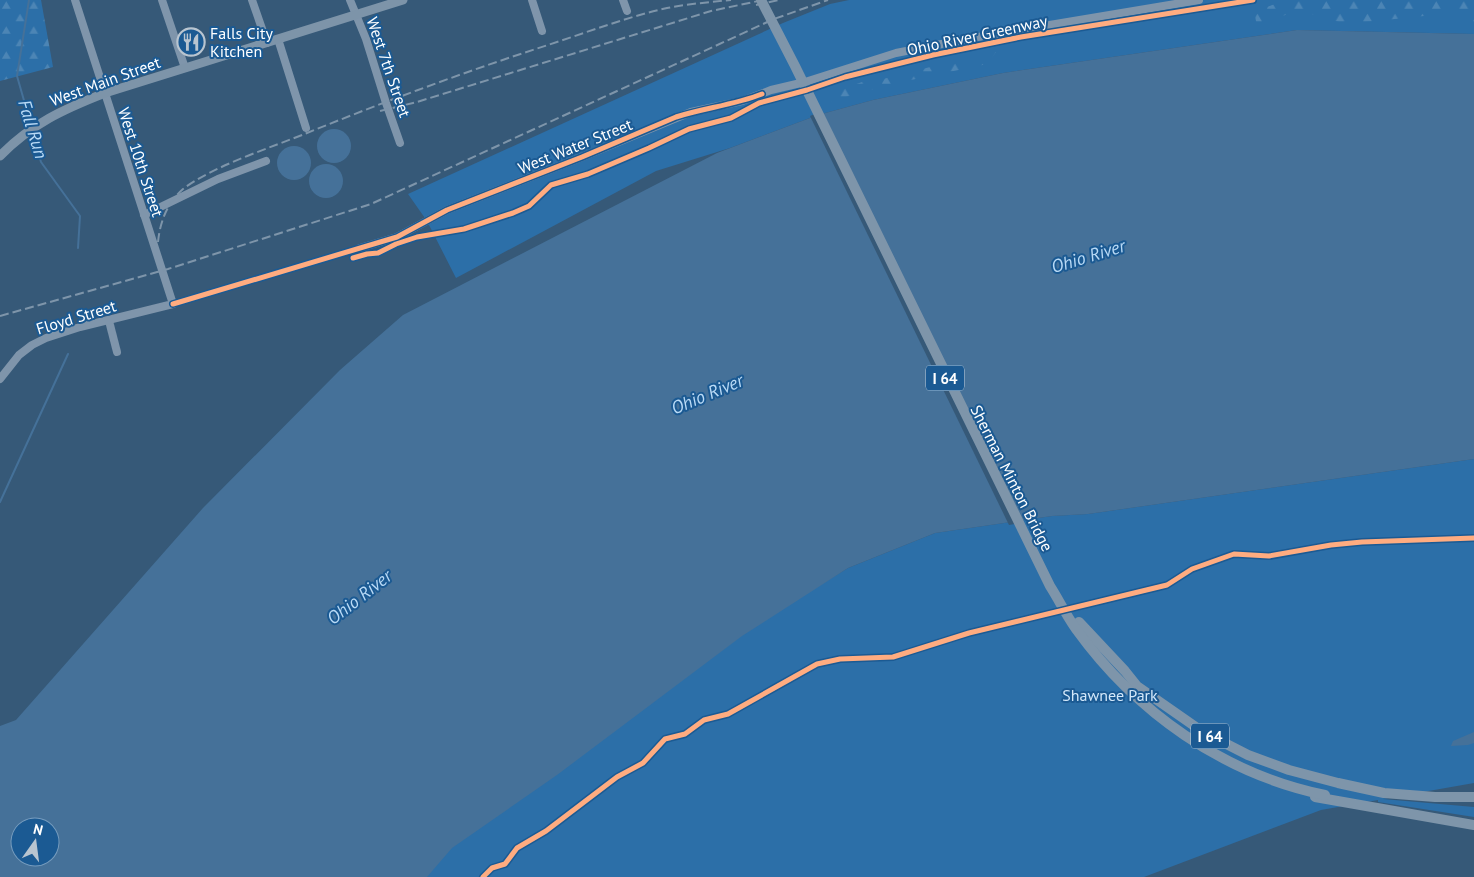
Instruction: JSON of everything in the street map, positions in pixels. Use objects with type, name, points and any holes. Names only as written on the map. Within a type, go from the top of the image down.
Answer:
[{"type":"highway","name":"Sherman Minton Bridge","points":[[761,0],[1014,519],[1040,569],[1088,633],[1137,686],[1203,732],[1248,756],[1289,770],[1374,791],[1448,798]]},
{"type":"highway","name":"Sherman Minton Bridge","points":[[761,0],[1015,523],[1048,588],[1078,637],[1095,660],[1129,696],[1194,746],[1227,765],[1259,779],[1307,795],[1474,824]]},
{"type":"highway","name":"I 64","points":[[1448,798],[1474,797]]},
{"type":"highway","points":[[1448,798],[1474,801]]},
{"type":"main road","name":"West Main Street","points":[[0,156],[16,140],[52,116],[105,93],[403,0]]},
{"type":"street","name":"West 10th Street","points":[[75,0],[173,304]]},
{"type":"street","points":[[162,0],[185,68]]},
{"type":"street","points":[[252,0],[267,42]]},
{"type":"street","name":"West 7th Street","points":[[350,0],[366,39],[400,143]]},
{"type":"street","points":[[532,0],[542,30]]},
{"type":"street","points":[[623,0],[627,11]]},
{"type":"street","name":"West Water Street","points":[[360,248],[397,237],[446,210],[591,154],[691,112],[742,101],[771,90],[805,82],[896,53],[1199,0]]},
{"type":"street","points":[[1070,29],[1074,21]]},
{"type":"street","points":[[278,39],[306,128]]},
{"type":"street","points":[[144,215],[218,179],[266,161]]},
{"type":"street","name":"Floyd Street","points":[[0,379],[19,355],[32,345],[46,338],[173,304]]},
{"type":"street","points":[[109,321],[117,352]]},
{"type":"green space","points":[[0,0],[41,0],[53,67],[0,81]]},
{"type":"green space","points":[[849,0],[1474,0],[1474,34],[1297,30],[1003,73],[873,100],[818,115],[730,148],[656,171],[456,278],[427,221],[408,194],[783,23],[830,4]]},
{"type":"green space","points":[[1288,0],[1474,0],[1474,25],[1453,13],[1346,24],[1298,10],[1257,26],[1254,11]]},
{"type":"green space","points":[[987,51],[996,52],[987,64],[887,85],[825,103],[837,91],[876,77],[883,79],[942,64],[970,61]]},
{"type":"green space","name":"Shawnee Park","points":[[1474,459],[1474,783],[1383,799],[1474,807],[1474,817],[1378,802],[1378,800],[1321,810],[1144,877],[421,877],[489,807],[622,706],[848,568],[935,533],[1052,516],[1088,514]]},
{"type":"water","name":"Ohio River","points":[[1297,30],[1474,34],[1474,459],[1088,514],[1052,516],[935,533],[848,568],[742,636],[557,775],[452,848],[427,877],[0,877],[0,726],[16,720],[203,508],[340,370],[403,315],[717,153],[818,115],[873,100],[1003,73]]},
{"type":"water","points":[[334,129],[346,134],[351,146],[346,158],[334,163],[322,158],[317,146],[322,134]]},
{"type":"water","points":[[294,146],[306,151],[311,163],[306,175],[294,180],[282,175],[277,163],[282,151]]},
{"type":"water","points":[[326,164],[338,169],[343,181],[338,193],[326,198],[314,193],[309,181],[314,169]]},
{"type":"water","points":[[1474,732],[1474,743],[1451,746],[1453,741]]},
{"type":"pier","points":[[822,111],[1022,523],[1009,525],[810,116]]},
{"type":"waterway","name":"Fall Run","points":[[29,0],[17,76],[31,125]]},
{"type":"waterway","name":"Fall Run","points":[[32,132],[41,162],[80,216],[78,248]]},
{"type":"waterway","name":"Fall Run","points":[[0,502],[68,354]]},
{"type":"railway","points":[[158,242],[160,227],[165,213],[177,194],[195,181],[242,158],[487,65],[608,25],[667,8],[731,0]]},
{"type":"railway","points":[[380,111],[417,102],[711,11],[763,0]]},
{"type":"railway","points":[[756,5],[779,0]]},
{"type":"railway","points":[[0,316],[168,269],[371,204],[774,19],[828,0]]},
{"type":"cycle path","name":"Ohio River Greenway","points":[[353,258],[378,253],[417,237],[464,229],[513,213],[529,206],[551,185],[588,174],[689,129],[731,118],[759,103],[845,77],[933,55],[1021,37],[1253,0]]},
{"type":"cycle path","points":[[173,304],[397,237],[447,210],[582,157],[676,117],[762,94]]},
{"type":"cycle path","points":[[483,877],[492,868],[505,864],[517,848],[546,831],[617,777],[643,763],[665,739],[685,734],[704,720],[728,714],[817,664],[840,659],[893,657],[969,633],[1167,585],[1192,569],[1234,554],[1269,556],[1331,545],[1362,542],[1474,538]]},
{"type":"place","name":"Falls City Kitchen","points":[[191,42]]}]
